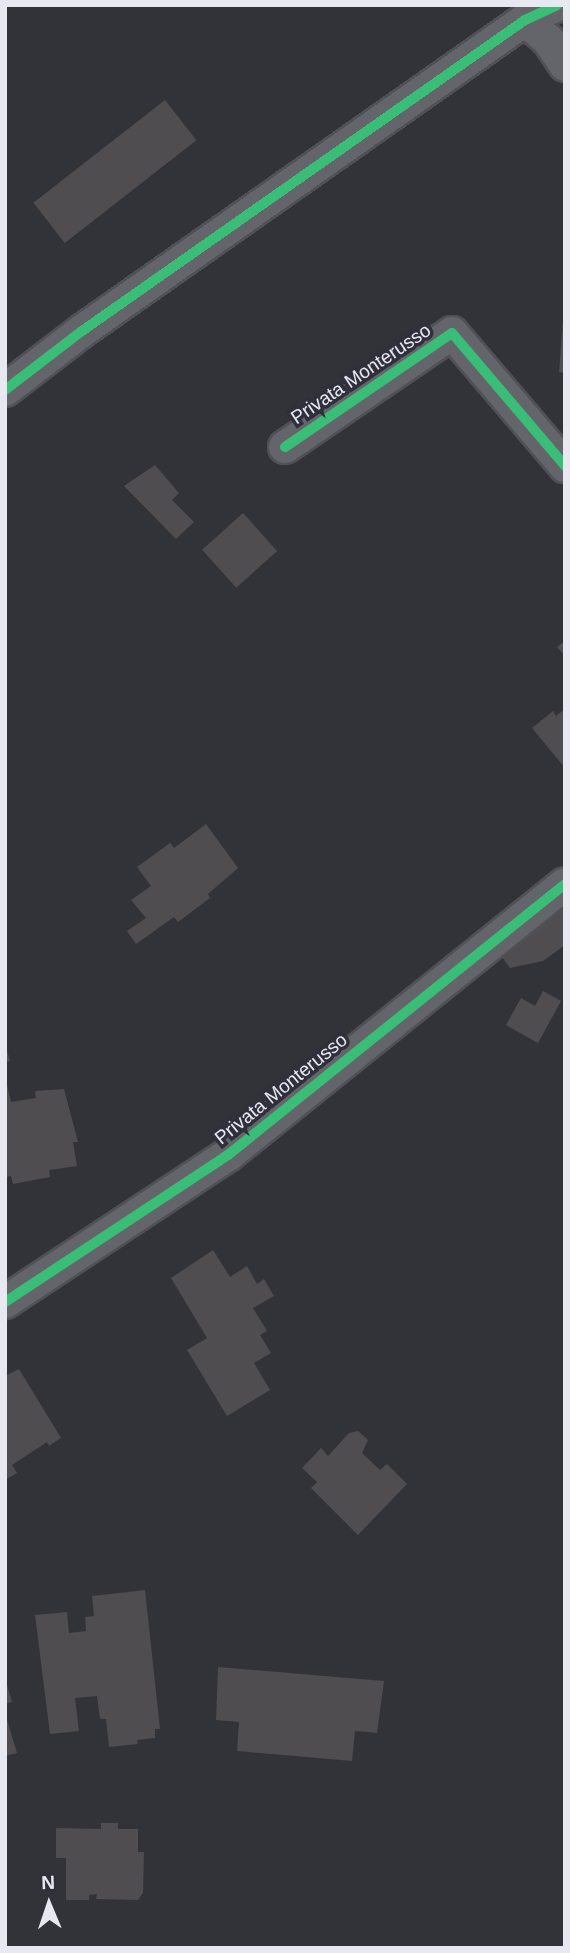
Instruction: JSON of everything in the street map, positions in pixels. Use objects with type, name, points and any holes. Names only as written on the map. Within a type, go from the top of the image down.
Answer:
[{"type":"street","points":[[5,390],[82,331],[525,20],[557,5]]},
{"type":"street","points":[[525,20],[549,41],[565,65]]},
{"type":"street","name":"Privata Monterusso","points":[[285,447],[452,333],[565,466]]},
{"type":"street","name":"Privata Monterusso","points":[[5,1303],[228,1155],[565,884]]},
{"type":"building","points":[[165,100],[196,140],[65,243],[33,203]]},
{"type":"building","points":[[565,321],[565,373],[559,372]]},
{"type":"building","points":[[155,465],[179,493],[172,500],[194,522],[176,539],[124,486]]},
{"type":"building","points":[[243,513],[277,551],[236,588],[202,550]]},
{"type":"building","points":[[565,641],[565,656],[557,647]]},
{"type":"building","points":[[565,709],[565,768],[532,728],[553,711],[556,716]]},
{"type":"building","points":[[206,824],[238,868],[208,894],[210,898],[178,922],[174,917],[136,944],[127,931],[146,918],[131,900],[151,886],[137,867],[170,843],[174,848]]},
{"type":"building","points":[[565,908],[565,945],[543,961],[510,968],[499,953]]},
{"type":"building","points":[[543,991],[561,1001],[538,1043],[506,1025],[521,998],[535,1006]]},
{"type":"building","points":[[5,1044],[10,1061],[5,1062]]},
{"type":"building","points":[[5,1076],[11,1102],[36,1098],[35,1091],[64,1089],[78,1142],[73,1142],[77,1166],[49,1170],[50,1177],[13,1184],[11,1176],[5,1177]]},
{"type":"building","points":[[213,1250],[230,1277],[247,1266],[257,1284],[264,1279],[274,1296],[253,1308],[267,1331],[260,1335],[271,1353],[254,1363],[270,1390],[227,1416],[187,1350],[207,1338],[171,1278]]},
{"type":"building","points":[[19,1369],[61,1438],[49,1446],[47,1442],[12,1465],[17,1473],[5,1480],[5,1376]]},
{"type":"building","points":[[358,1431],[368,1440],[362,1453],[380,1470],[387,1464],[407,1484],[358,1535],[311,1488],[317,1482],[302,1468],[321,1448],[328,1456],[349,1433]]},
{"type":"building","points":[[145,1590],[160,1729],[155,1729],[155,1738],[137,1740],[138,1744],[109,1747],[106,1719],[100,1719],[97,1696],[75,1698],[79,1731],[50,1734],[35,1615],[67,1612],[69,1633],[86,1631],[85,1617],[94,1616],[92,1596]]},
{"type":"building","points":[[218,1667],[384,1681],[377,1733],[355,1731],[352,1761],[237,1751],[239,1722],[216,1720]]},
{"type":"building","points":[[5,1678],[12,1702],[5,1704]]},
{"type":"building","points":[[5,1713],[17,1753],[5,1756]]},
{"type":"building","points":[[101,1823],[118,1823],[118,1829],[138,1829],[138,1852],[144,1852],[143,1893],[138,1900],[96,1899],[97,1894],[89,1895],[89,1900],[66,1900],[66,1858],[56,1858],[56,1828],[101,1829]]},
{"type":"cycle path","points":[[5,390],[82,331],[525,20],[557,5]]},
{"type":"cycle path","points":[[285,447],[452,333],[565,466]]},
{"type":"cycle path","points":[[5,1302],[228,1155],[565,884]]}]
